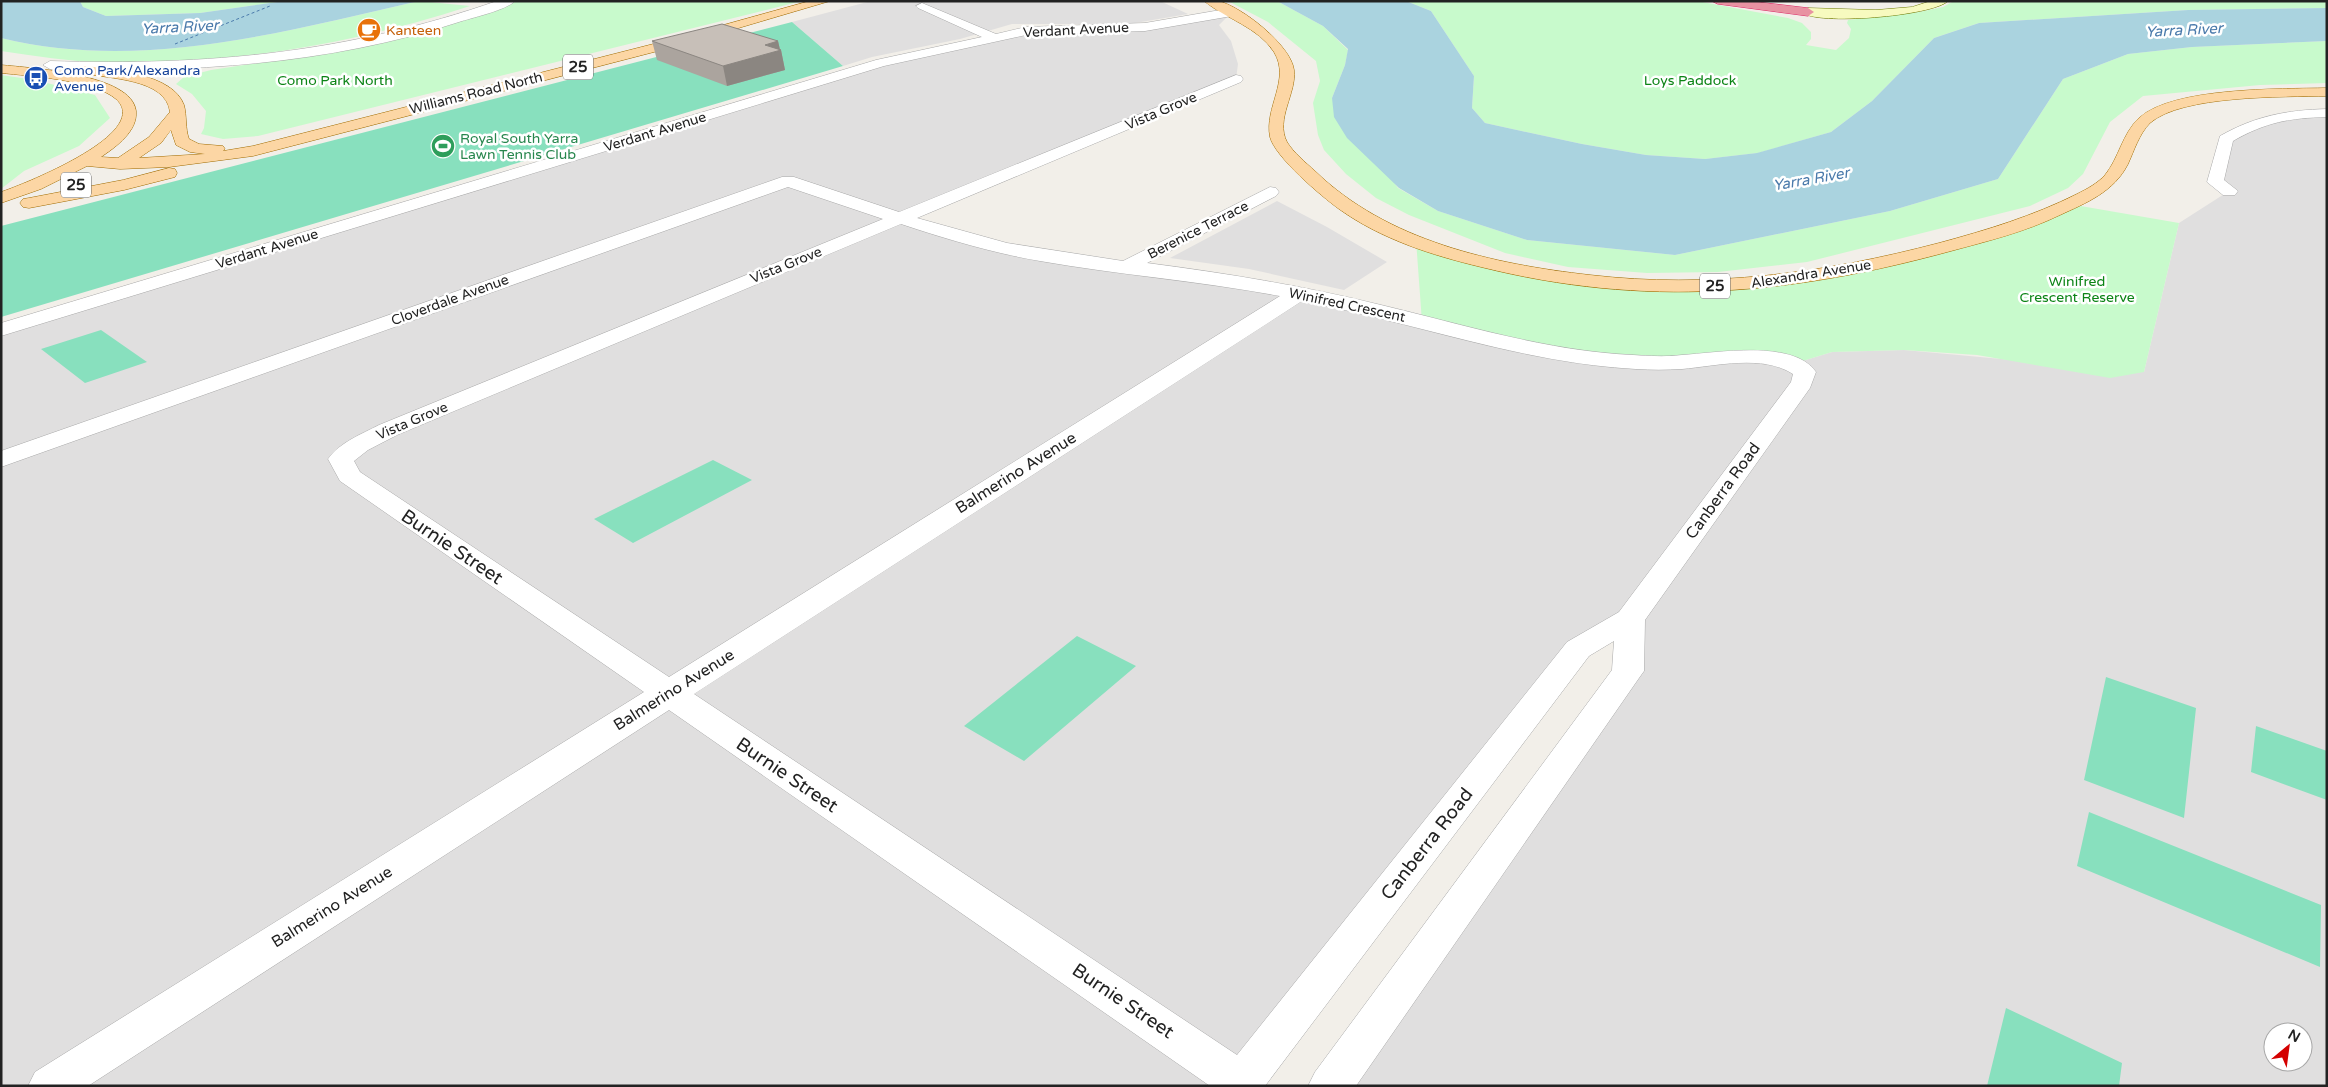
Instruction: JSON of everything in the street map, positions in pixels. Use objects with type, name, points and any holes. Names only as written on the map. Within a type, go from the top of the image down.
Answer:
[{"type":"highway","points":[[1718,1],[1808,12]]},
{"type":"main road","name":"Williams Road North","points":[[128,159],[214,158],[275,146],[331,130],[686,40],[824,1]]},
{"type":"main road","name":"Alexandra Avenue","points":[[1210,1],[1261,30],[1288,65],[1288,78],[1277,113],[1279,142],[1300,166],[1347,208],[1386,229],[1447,252],[1542,274],[1642,285],[1720,286],[1810,276],[1900,259],[2019,226],[2069,204],[2111,180],[2133,133],[2148,116],[2190,102],[2230,96],[2327,92]]},
{"type":"main road","points":[[1808,12],[1881,10],[1922,1]]},
{"type":"main road","points":[[1808,12],[1849,8],[1899,12],[1925,8],[1942,1]]},
{"type":"main road","points":[[1,59],[121,75],[155,85],[164,90],[176,102],[183,144],[199,149],[224,148]]},
{"type":"main road","points":[[1,69],[86,81],[117,94],[128,103],[130,113],[127,124],[110,142],[84,161]]},
{"type":"main road","points":[[84,161],[128,159],[162,134],[177,114]]},
{"type":"main road","name":"Williams Road North","points":[[128,159],[224,148],[331,130]]},
{"type":"main road","points":[[29,203],[124,185],[275,146]]},
{"type":"main road","name":"25","points":[[1,213],[70,188],[128,159]]},
{"type":"main road","name":"25","points":[[1,198],[57,176],[84,161]]},
{"type":"street","points":[[155,85],[161,79],[182,72],[252,60],[330,50],[396,36],[509,1]]},
{"type":"street","points":[[922,6],[992,37]]},
{"type":"street","name":"Verdant Avenue","points":[[1,330],[872,66],[992,37],[1040,30],[1145,27],[1232,12]]},
{"type":"street","points":[[50,65],[144,68],[252,60]]},
{"type":"street","name":"Vista Grove","points":[[341,459],[359,445],[388,430],[1236,79]]},
{"type":"street","points":[[2229,191],[2215,182],[2226,139],[2250,124],[2274,116],[2327,113]]},
{"type":"street","name":"Cloverdale Avenue","points":[[1,460],[788,180],[900,218]]},
{"type":"street","name":"Berenice Terrace","points":[[1125,267],[1270,192]]},
{"type":"street","name":"Winifred Crescent","points":[[900,218],[981,242],[1020,250],[1242,283],[1379,310],[1532,350],[1594,359],[1667,363],[1774,359],[1796,363]]},
{"type":"street","name":"Balmerino Avenue","points":[[50,1086],[1298,294]]},
{"type":"street","name":"Canberra Road","points":[[1241,1084],[1578,649],[1630,619],[1802,383],[1805,372],[1796,363]]},
{"type":"street","name":"Burnie Street","points":[[341,459],[349,476],[1241,1084]]},
{"type":"street","points":[[1330,1086],[1628,671],[1630,619]]},
{"type":"shaded area","points":[[871,1],[1160,1],[1188,14],[1129,24],[1012,24],[960,39],[872,57],[843,66],[792,22]]},
{"type":"shaded area","points":[[1232,12],[1219,25],[1231,41],[1238,64],[1236,79],[901,218],[1039,255],[1243,283],[1422,322],[1796,363],[1832,352],[1904,350],[2144,372],[2179,223],[2229,191],[2215,182],[2226,139],[2250,124],[2327,113],[2327,1086],[1330,1086],[1628,671],[1630,620],[1578,649],[1239,1086],[1,1086],[1,330],[881,63],[1010,33],[1145,27]]},
{"type":"shaded area","points":[[1277,201],[1327,227],[1387,262],[1344,290],[1249,269],[1170,258]]},
{"type":"green space","points":[[80,1],[285,1],[200,13],[106,16],[83,7]]},
{"type":"green space","points":[[419,1],[470,6],[397,28],[323,44],[210,59],[112,63],[65,60],[1,51],[1,38],[53,47],[106,51],[211,44],[316,25]]},
{"type":"green space","name":"Como Park North","points":[[518,1],[802,1],[258,136],[223,139],[201,134],[204,128],[206,111],[192,94],[176,84],[184,77],[211,70],[343,50],[457,21]]},
{"type":"green space","points":[[1228,1],[1277,1],[1323,26],[1348,50],[1345,65],[1332,98],[1398,188],[1438,211],[1527,240],[1675,255],[1890,211],[1998,179],[2063,79],[2128,54],[2192,47],[2327,41],[2327,83],[2260,85],[2143,96],[2110,122],[2083,174],[2068,188],[2030,206],[1807,262],[1718,272],[1647,273],[1568,267],[1505,253],[1409,215],[1376,198],[1346,174],[1324,150],[1318,135],[1313,103],[1320,81],[1316,61],[1268,22]]},
{"type":"green space","name":"Loys Paddock","points":[[1406,1],[1697,1],[1788,18],[1802,23],[1811,32],[1811,39],[1806,45],[1836,50],[1849,38],[1851,29],[1847,23],[1848,20],[1919,12],[1943,7],[1954,1],[2327,1],[2327,8],[2188,10],[1979,23],[1934,38],[1872,101],[1831,132],[1758,153],[1705,159],[1646,155],[1582,144],[1485,123],[1472,108],[1474,76],[1431,11]]},
{"type":"green space","name":"Royal South Yarra Lawn Tennis Club","points":[[792,22],[843,66],[1,317],[1,226]]},
{"type":"green space","points":[[1,75],[35,80],[95,95],[110,118],[79,146],[24,171],[1,189]]},
{"type":"green space","name":"Winifred Crescent Reserve","points":[[2069,204],[2179,223],[2144,372],[2110,378],[1977,355],[1904,350],[1832,352],[1796,363],[1532,350],[1422,322],[1416,240],[1542,274],[1720,286],[1900,259]]},
{"type":"green space","points":[[101,330],[147,362],[85,383],[41,349]]},
{"type":"green space","points":[[713,460],[752,480],[633,543],[594,519]]},
{"type":"green space","points":[[1077,636],[1136,666],[1024,761],[964,726]]},
{"type":"green space","points":[[2106,677],[2196,708],[2184,818],[2084,780]]},
{"type":"green space","points":[[2256,726],[2327,751],[2327,800],[2251,772]]},
{"type":"green space","points":[[2089,812],[2321,905],[2320,967],[2077,866]]},
{"type":"green space","points":[[2006,1008],[2122,1063],[2119,1086],[1987,1086]]},
{"type":"water","name":"Yarra River","points":[[1,1],[80,1],[83,7],[106,16],[200,13],[284,1],[419,1],[316,25],[211,44],[159,49],[106,51],[54,47],[1,38]]},
{"type":"water","name":"Yarra River","points":[[1277,1],[1406,1],[1431,11],[1474,76],[1472,108],[1485,123],[1582,144],[1646,155],[1705,159],[1757,153],[1831,132],[1872,101],[1934,38],[1979,23],[2188,10],[2327,8],[2327,41],[2192,47],[2128,54],[2063,79],[1998,179],[1890,211],[1675,255],[1527,240],[1438,211],[1399,188],[1347,138],[1334,117],[1332,98],[1345,65],[1348,49],[1323,26]]},
{"type":"building","points":[[722,24],[778,41],[765,45],[781,50],[723,66],[652,41]]},
{"type":"ferry route","points":[[175,44],[270,6]]},
{"type":"place","name":"Kanteen","points":[[369,30]]},
{"type":"place","name":"Como Park/Alexandra Avenue","points":[[36,78]]},
{"type":"place","name":"Royal South Yarra Lawn Tennis Club","points":[[443,146]]}]
